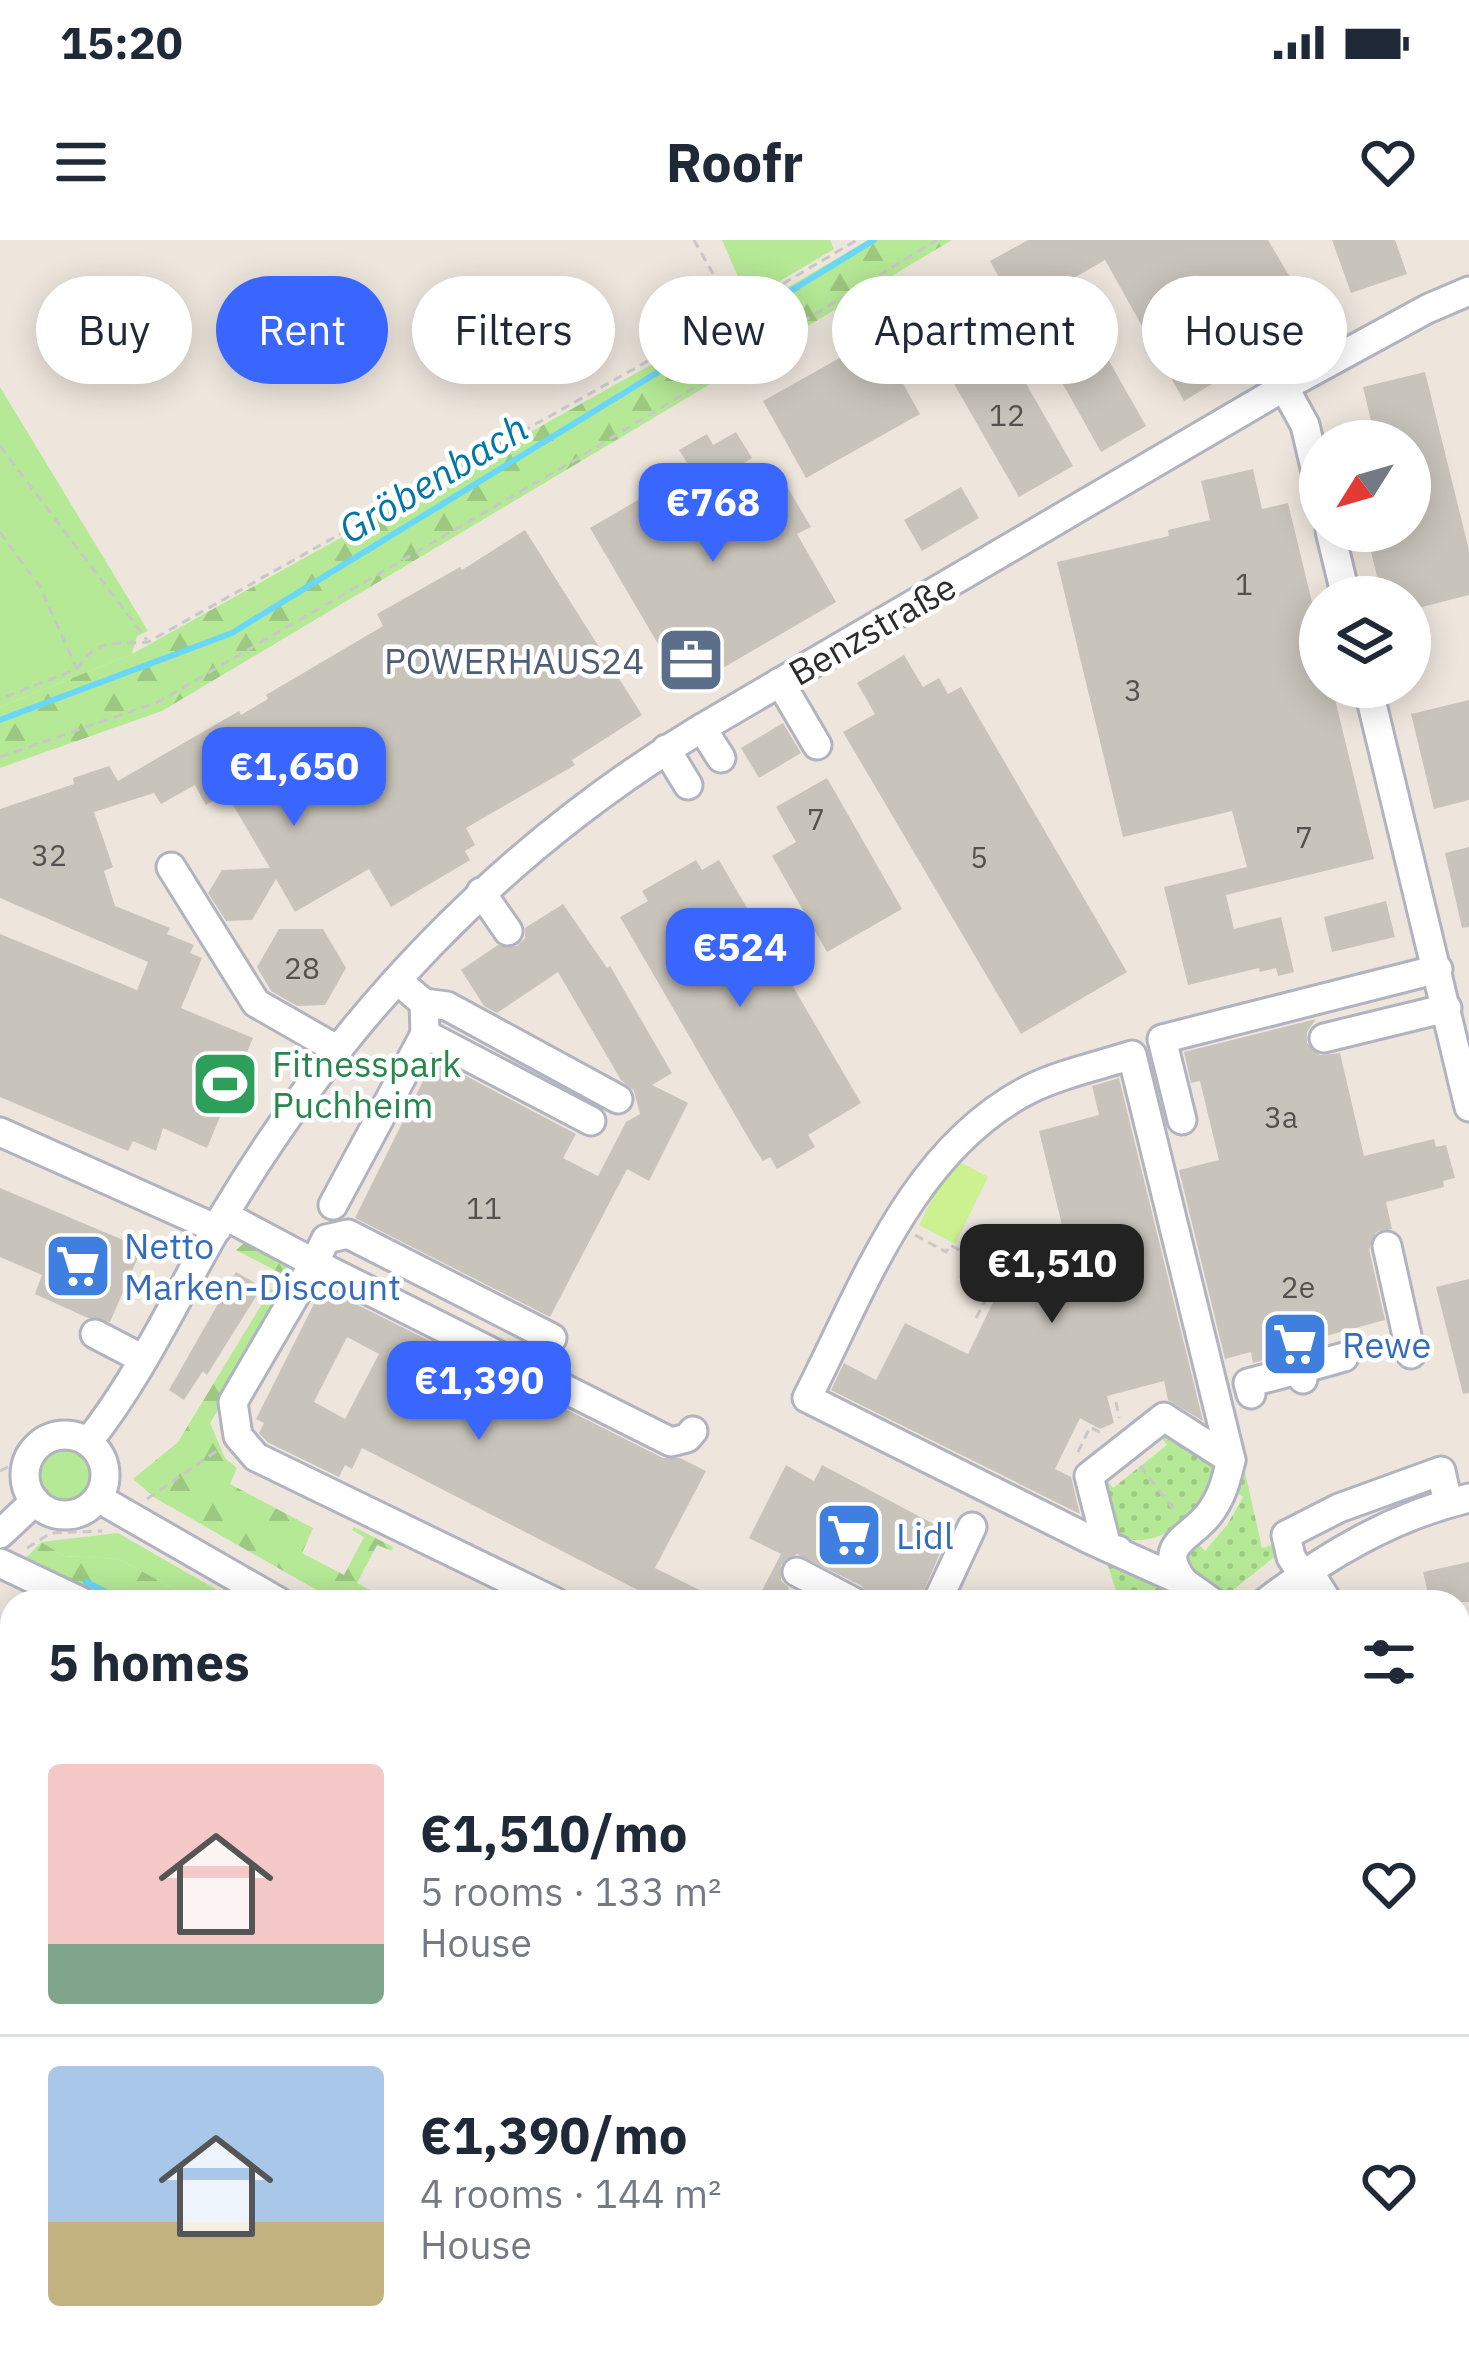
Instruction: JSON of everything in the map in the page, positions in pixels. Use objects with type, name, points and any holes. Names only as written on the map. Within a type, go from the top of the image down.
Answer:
[{"type":"street","name":"Benzstraße","points":[[88,1442],[143,1359],[220,1222],[338,1050],[481,892],[560,840],[666,749],[1284,387],[1469,291]]},
{"type":"street","points":[[1284,387],[1302,420]]},
{"type":"street","points":[[780,682],[817,745]]},
{"type":"street","points":[[1373,708],[1438,969],[1464,1101]]},
{"type":"street","points":[[702,728],[721,758]]},
{"type":"street","points":[[666,749],[688,784]]},
{"type":"street","points":[[171,867],[256,1003],[338,1050]]},
{"type":"street","points":[[481,892],[508,931]]},
{"type":"street","points":[[1182,1120],[1162,1039],[1438,969]]},
{"type":"street","points":[[397,980],[424,1004],[447,1006],[618,1099]]},
{"type":"street","points":[[333,1205],[424,1034],[424,1004]]},
{"type":"street","points":[[1324,1038],[1447,1008]]},
{"type":"street","points":[[424,1034],[591,1121]]},
{"type":"street","points":[[1107,1547],[1143,1552],[1178,1541],[1206,1518],[1223,1494],[1231,1460],[1132,1055],[1045,1082],[983,1119],[935,1163],[896,1226],[807,1398],[1107,1547],[1184,1582],[1195,1590]]},
{"type":"street","points":[[2,1141],[220,1222],[594,1388],[642,1414],[670,1442],[694,1431]]},
{"type":"street","points":[[522,1590],[473,1563],[405,1545],[256,1457],[238,1436],[232,1402],[326,1239],[348,1234],[552,1338]]},
{"type":"street","points":[[1388,1246],[1411,1354]]},
{"type":"street","points":[[95,1334],[143,1359]]},
{"type":"street","points":[[1251,1394],[1248,1383],[1302,1374],[1344,1357]]},
{"type":"street","points":[[1107,1547],[1089,1476],[1164,1417],[1231,1460]]},
{"type":"street","points":[[60,1435],[88,1442],[104,1468],[98,1498],[82,1511],[62,1515],[35,1501],[26,1484],[30,1456],[43,1442],[60,1435]]},
{"type":"street","points":[[1282,1590],[1305,1572],[1368,1534],[1459,1500],[1441,1471],[1339,1508],[1286,1535],[1291,1557],[1305,1572],[1319,1590]]},
{"type":"street","points":[[98,1498],[257,1590]]},
{"type":"street","points":[[0,1534],[35,1501]]},
{"type":"street","points":[[952,1589],[972,1527]]},
{"type":"street","points":[[1178,1541],[1172,1553],[1173,1568],[1184,1582]]},
{"type":"street","points":[[0,1563],[57,1590]]},
{"type":"street","points":[[460,1589],[473,1563]]},
{"type":"street","points":[[797,1572],[831,1590]]},
{"type":"path","points":[[694,240],[714,276]]},
{"type":"path","points":[[797,276],[857,240]]},
{"type":"path","points":[[0,757],[158,702],[575,460],[937,240]]},
{"type":"path","points":[[0,699],[77,669],[90,650],[112,643],[148,642],[639,367]]},
{"type":"path","points":[[0,446],[148,642]]},
{"type":"path","points":[[0,532],[40,587],[77,669]]},
{"type":"path","points":[[896,1226],[1000,1272]]},
{"type":"path","points":[[976,1318],[1004,1263]]},
{"type":"path","points":[[1116,1402],[1121,1429]]},
{"type":"path","points":[[142,1502],[238,1436]]},
{"type":"path","points":[[0,1471],[30,1456]]},
{"type":"path","points":[[0,1563],[24,1554],[29,1544],[51,1533],[114,1531]]},
{"type":"green space","points":[[722,240],[830,240],[834,249],[788,276],[738,276]]},
{"type":"green space","points":[[868,240],[952,240],[892,276],[832,276],[832,312],[808,326],[807,276]]},
{"type":"green space","points":[[639,371],[639,384],[710,384],[162,711],[0,768],[0,707],[132,654]]},
{"type":"green space","points":[[0,387],[148,631],[137,636],[132,654],[0,707]]},
{"type":"green space","points":[[952,1158],[988,1177],[955,1244],[919,1225]]},
{"type":"green space","points":[[247,1241],[293,1266],[297,1283],[210,1423],[225,1458],[237,1468],[230,1484],[313,1528],[302,1553],[344,1575],[364,1537],[354,1527],[393,1547],[392,1551],[377,1545],[357,1583],[370,1590],[317,1590],[155,1498],[133,1479],[178,1442],[271,1289],[280,1292],[288,1277],[236,1250]]},
{"type":"green space","points":[[1163,1430],[1213,1461],[1204,1495],[1168,1532],[1135,1540],[1117,1537],[1103,1476],[1113,1488],[1167,1445],[1158,1433]]},
{"type":"green space","points":[[1237,1436],[1262,1548],[1279,1543],[1278,1554],[1233,1590],[1220,1590],[1194,1575],[1188,1561],[1197,1542],[1205,1551],[1227,1525],[1243,1497],[1231,1489]]},
{"type":"green space","points":[[65,1444],[87,1453],[96,1475],[87,1497],[65,1506],[43,1497],[34,1475],[43,1453]]},
{"type":"green space","points":[[118,1533],[217,1590],[177,1590],[119,1559],[64,1556],[41,1542]]},
{"type":"green space","points":[[41,1542],[64,1556],[119,1559],[177,1590],[82,1590],[26,1558]]},
{"type":"green space","points":[[1105,1557],[1169,1590],[1116,1590]]},
{"type":"building","points":[[1028,240],[1268,240],[1289,276],[1142,276],[1142,326],[1105,260],[1077,276],[998,276],[990,261]]},
{"type":"building","points":[[1332,240],[1395,240],[1407,274],[1351,293]]},
{"type":"building","points":[[832,362],[832,384],[903,384],[920,414],[806,478],[763,401],[793,384],[808,384],[808,376]]},
{"type":"building","points":[[1425,372],[1469,550],[1469,595],[1431,605],[1431,576],[1377,576],[1371,552],[1431,552],[1431,420],[1371,420],[1363,387]]},
{"type":"building","points":[[1118,377],[1146,426],[1101,452],[1063,384],[1118,384]]},
{"type":"building","points":[[954,384],[1026,384],[1073,466],[1019,497]]},
{"type":"building","points":[[1174,384],[1212,384],[1184,401]]},
{"type":"building","points":[[736,432],[752,458],[710,484],[731,518],[786,485],[811,527],[797,534],[836,602],[685,690],[590,528],[691,469],[679,450],[707,434],[713,445]]},
{"type":"building","points":[[1253,469],[1262,509],[1288,503],[1306,576],[1299,576],[1299,708],[1337,708],[1374,859],[1226,895],[1234,929],[1281,917],[1294,972],[1278,976],[1276,968],[1260,972],[1259,968],[1188,985],[1164,887],[1247,867],[1232,811],[1123,837],[1057,562],[1169,536],[1168,530],[1210,520],[1201,481]]},
{"type":"building","points":[[961,487],[979,518],[922,551],[904,520]]},
{"type":"building","points":[[525,530],[642,715],[572,760],[575,765],[466,828],[475,845],[465,851],[470,860],[391,907],[369,869],[295,912],[276,879],[252,920],[226,921],[208,893],[222,870],[270,868],[226,793],[206,805],[195,785],[161,804],[154,793],[94,812],[113,867],[104,871],[115,906],[170,928],[167,934],[194,945],[190,953],[202,958],[181,1008],[253,1038],[207,1148],[163,1128],[156,1151],[133,1141],[128,1151],[0,1097],[0,934],[137,990],[148,962],[0,898],[0,809],[74,784],[73,778],[109,766],[118,781],[268,699],[266,695],[383,626],[377,614],[462,570]]},
{"type":"building","points":[[904,655],[923,687],[939,678],[948,694],[961,687],[1127,972],[1021,1034],[843,732],[875,714],[857,683]]},
{"type":"building","points":[[1469,700],[1469,800],[1434,809],[1411,714]]},
{"type":"building","points":[[783,723],[801,753],[759,778],[741,748]]},
{"type":"building","points":[[827,778],[902,909],[827,952],[772,856],[796,842],[776,807]]},
{"type":"building","points":[[1469,847],[1469,927],[1462,928],[1445,853]]},
{"type":"building","points":[[696,860],[702,870],[719,860],[861,1103],[808,1135],[815,1147],[777,1169],[770,1157],[763,1161],[753,1146],[620,917],[648,901],[642,891]]},
{"type":"building","points":[[1386,901],[1395,937],[1332,952],[1324,917]]},
{"type":"building","points":[[563,904],[610,966],[672,1073],[652,1085],[688,1103],[649,1181],[627,1169],[550,1317],[355,1218],[434,1059],[576,1134],[563,1158],[598,1176],[626,1122],[640,1114],[634,1091],[621,1080],[558,972],[497,1013],[484,1006],[461,970],[498,945],[517,946],[525,938],[525,928]]},
{"type":"building","points":[[279,929],[323,929],[346,968],[325,1005],[297,1006],[271,991],[257,967]]},
{"type":"building","points":[[1316,1019],[1307,1032],[1307,1043],[1320,1055],[1340,1053],[1364,1156],[1434,1139],[1436,1147],[1446,1145],[1455,1178],[1443,1181],[1444,1187],[1386,1202],[1392,1229],[1376,1232],[1369,1249],[1385,1320],[1322,1337],[1324,1344],[1253,1363],[1251,1352],[1225,1359],[1179,1170],[1219,1160],[1200,1081],[1191,1083],[1184,1052]]},
{"type":"building","points":[[1119,1078],[1203,1421],[1168,1400],[1164,1381],[1107,1396],[1114,1423],[1100,1429],[1080,1418],[1055,1469],[1071,1477],[1080,1514],[831,1390],[844,1363],[876,1380],[905,1323],[968,1354],[1000,1288],[1073,1270],[1039,1131],[1099,1115],[1092,1086]]},
{"type":"building","name":"Netto Marken-Discount","points":[[0,1188],[142,1248],[110,1322],[88,1318],[35,1294],[42,1275],[0,1257]]},
{"type":"building","points":[[236,1272],[262,1287],[207,1375],[203,1371],[184,1400],[169,1390]]},
{"type":"building","points":[[1469,1279],[1469,1393],[1463,1394],[1436,1287]]},
{"type":"building","points":[[330,1291],[663,1458],[680,1458],[706,1471],[655,1568],[700,1590],[638,1590],[362,1448],[352,1469],[345,1465],[339,1477],[267,1442],[259,1433],[264,1423],[256,1419],[316,1300],[324,1304]],"holes":[[[347,1337],[379,1354],[345,1419],[314,1402]]]},
{"type":"building","name":"Lidl","points":[[786,1465],[814,1481],[822,1465],[949,1532],[924,1590],[865,1590],[797,1554],[781,1565],[781,1581],[788,1590],[762,1590],[781,1554],[749,1538]]},
{"type":"building","points":[[1469,1562],[1469,1590],[1427,1590],[1423,1572]]},
{"type":"waterway","name":"Gröbenbach","points":[[0,720],[232,633],[874,240]]},
{"type":"waterway","points":[[86,1582],[102,1590]]},
{"type":"place","name":"POWERHAUS24","points":[[691,660]]},
{"type":"place","name":"Fitnesspark Puchheim","points":[[225,1084]]},
{"type":"place","name":"Netto Marken-Discount","points":[[78,1266]]},
{"type":"place","name":"Rewe","points":[[1295,1344]]},
{"type":"place","name":"Lidl","points":[[849,1535]]}]
